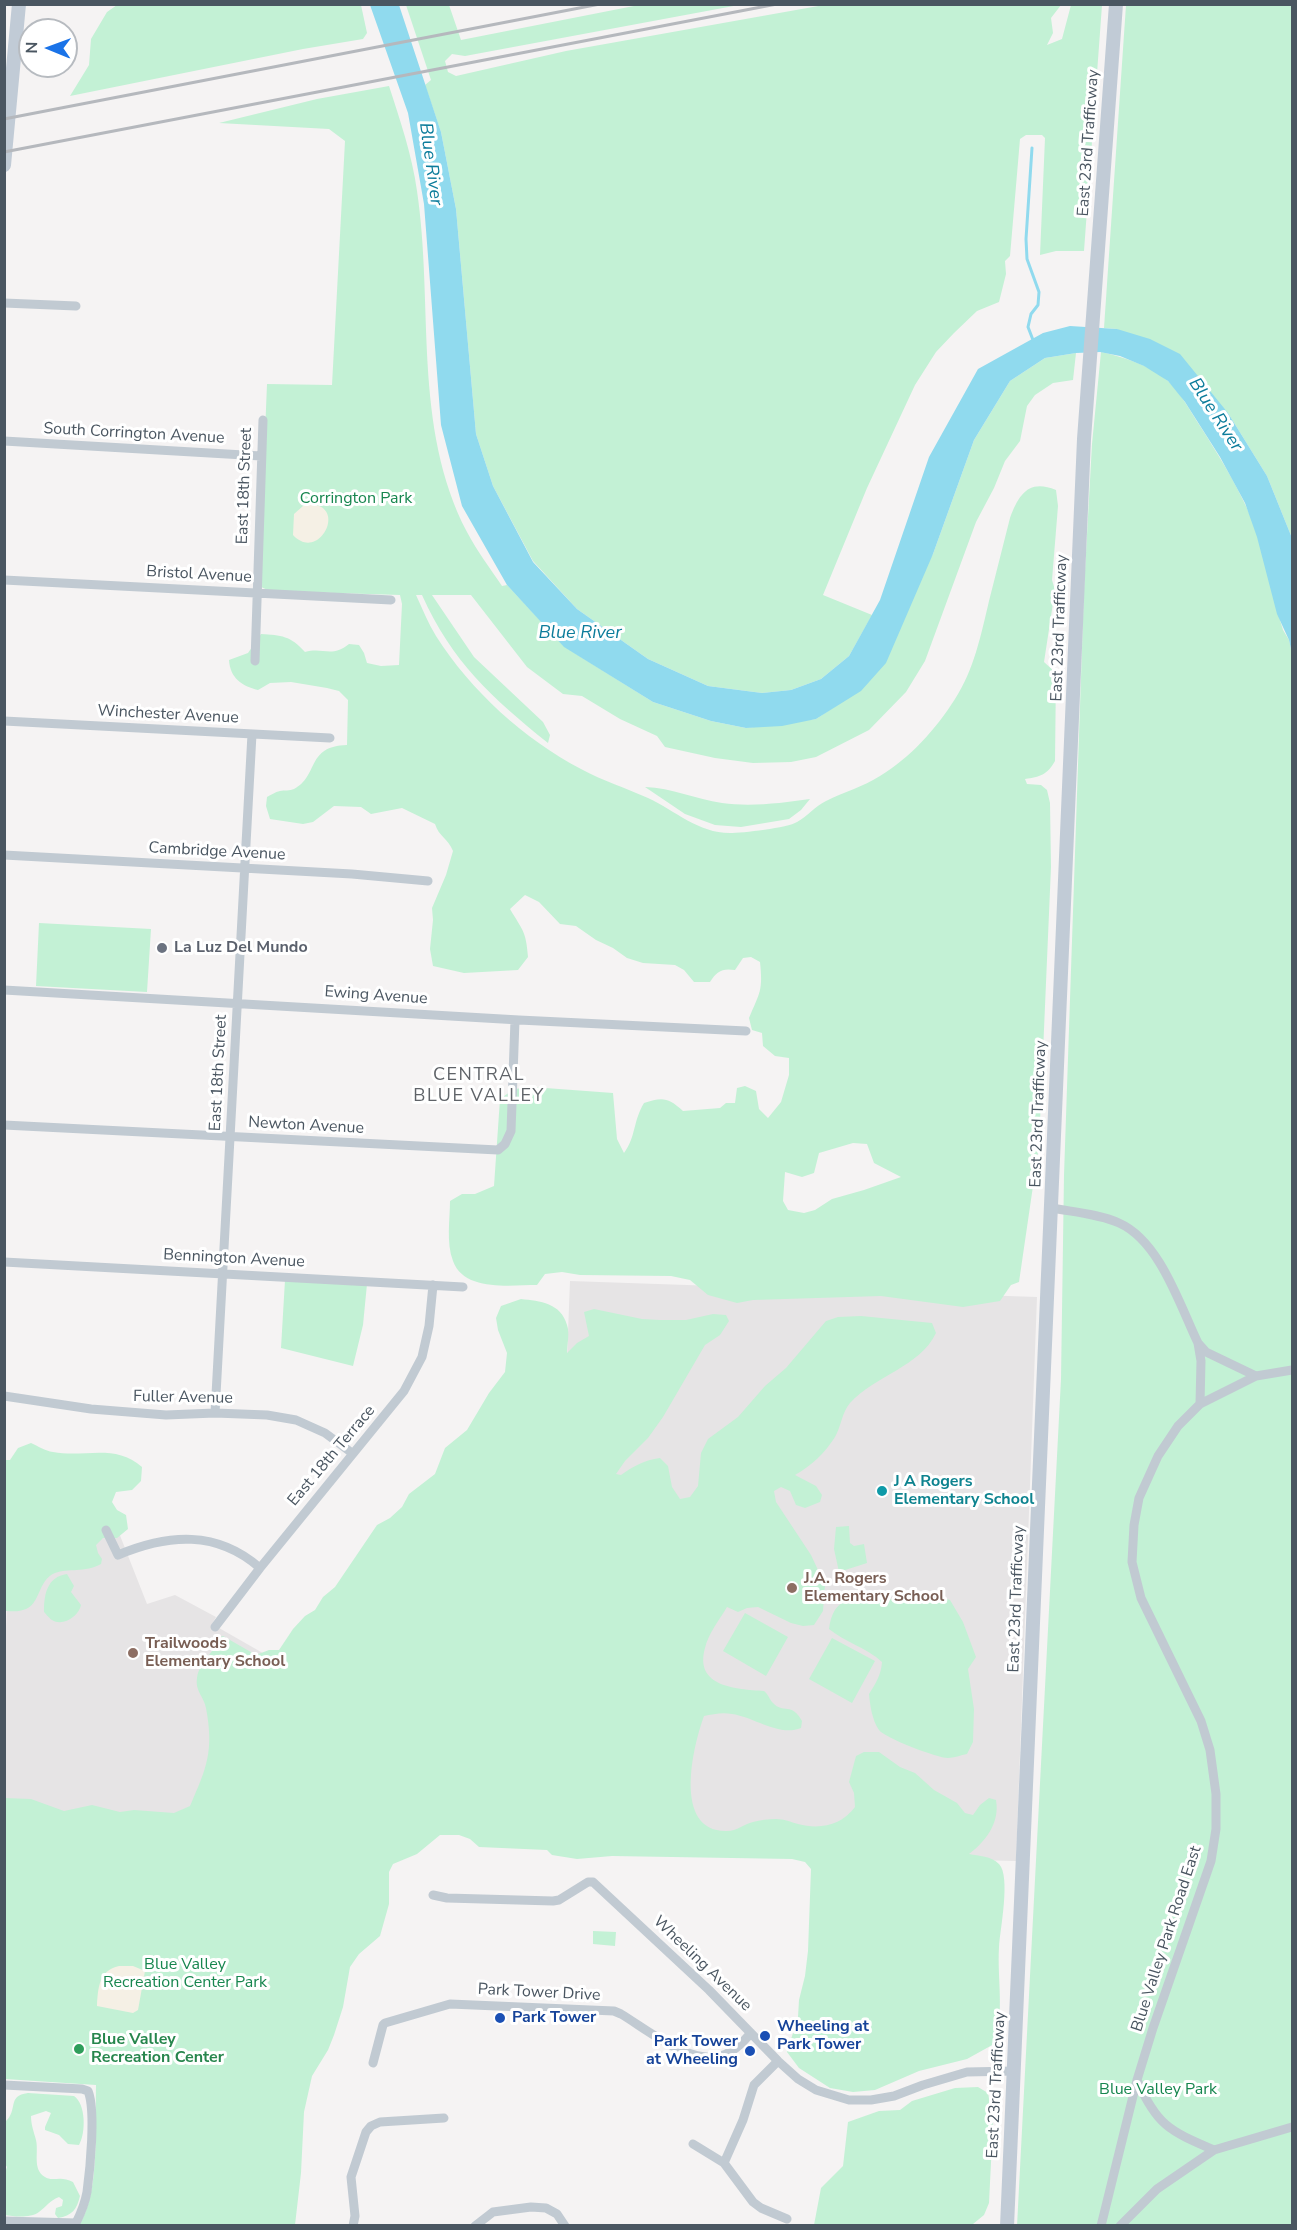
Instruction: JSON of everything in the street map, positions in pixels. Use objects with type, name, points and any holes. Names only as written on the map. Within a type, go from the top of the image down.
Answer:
[{"type":"main road","points":[[4,165],[10,26],[19,4]]},
{"type":"main road","name":"East 23rd Trafficway","points":[[1007,2226],[1084,439],[1116,4]]},
{"type":"street","points":[[4,303],[76,306]]},
{"type":"street","name":"East 18th Street","points":[[255,661],[262,420]]},
{"type":"street","name":"South Corrington Avenue","points":[[4,441],[261,456]]},
{"type":"street","name":"Bristol Avenue","points":[[4,580],[391,600]]},
{"type":"street","name":"Winchester Avenue","points":[[4,721],[330,738]]},
{"type":"street","name":"East 18th Street","points":[[215,1413],[252,734]]},
{"type":"street","name":"Cambridge Avenue","points":[[4,855],[428,881]]},
{"type":"street","name":"Ewing Avenue","points":[[4,990],[746,1031]]},
{"type":"street","name":"Newton Avenue","points":[[4,1125],[498,1150],[505,1144],[511,1131],[515,1020]]},
{"type":"street","points":[[1052,1208],[1120,1223],[1139,1237],[1159,1260],[1197,1344],[1201,1361],[1200,1404]]},
{"type":"street","name":"Bennington Avenue","points":[[4,1262],[463,1287]]},
{"type":"street","name":"East 18th Terrace","points":[[215,1627],[352,1453],[386,1416],[404,1391],[422,1357],[429,1326],[433,1286]]},
{"type":"street","points":[[1197,1344],[1206,1352],[1256,1376]]},
{"type":"street","name":"Blue Valley Park Road East","points":[[1101,2226],[1137,2080],[1211,1861],[1216,1829],[1216,1794],[1210,1750],[1201,1720],[1141,1598],[1132,1562],[1134,1525],[1139,1498],[1158,1456],[1178,1426],[1200,1404],[1256,1376],[1293,1370]]},
{"type":"street","name":"Fuller Avenue","points":[[4,1396],[91,1409],[166,1415],[215,1413],[267,1415],[296,1420],[325,1433],[352,1453]]},
{"type":"street","points":[[106,1530],[118,1555],[141,1546],[169,1540],[203,1540],[233,1549],[247,1556],[260,1568]]},
{"type":"street","name":"Wheeling Avenue","points":[[433,1895],[447,1898],[554,1901],[588,1882],[593,1882],[709,1990],[778,2061],[798,2079],[816,2090],[849,2100],[871,2100],[894,2096],[967,2072],[1014,2072]]},
{"type":"street","name":"Park Tower Drive","points":[[373,2062],[385,2023],[450,2004],[614,2011],[680,2050],[703,2058],[716,2058],[728,2054],[751,2033]]},
{"type":"street","points":[[724,2163],[743,2120],[754,2085],[778,2061]]},
{"type":"street","points":[[1137,2080],[1149,2107],[1158,2118],[1181,2135],[1214,2150]]},
{"type":"street","points":[[4,2085],[71,2088],[87,2091],[91,2115],[87,2193],[76,2223],[4,2221]]},
{"type":"street","points":[[353,2226],[355,2216],[351,2177],[370,2126],[380,2122],[444,2118]]},
{"type":"street","points":[[1120,2226],[1157,2189],[1214,2150],[1293,2127]]},
{"type":"street","points":[[693,2144],[724,2163],[753,2202],[787,2219]]},
{"type":"street","points":[[475,2226],[493,2212],[531,2207],[546,2208],[557,2214],[565,2226]]},
{"type":"shaded area","name":"J.A. Rogers Elementary School","points":[[570,1281],[1037,1297],[1016,1861],[548,1850]]},
{"type":"shaded area","name":"Trailwoods Elementary School","points":[[13,1470],[95,1472],[147,1604],[175,1595],[216,1617],[212,1624],[268,1656],[271,1837],[5,1821],[5,1650]]},
{"type":"green space","points":[[117,5],[361,5],[367,33],[363,39],[70,96],[89,65],[91,39],[107,12]]},
{"type":"green space","points":[[406,5],[449,5],[461,40],[639,5],[739,5],[465,56],[452,54],[445,61],[448,72],[456,76],[566,51],[824,5],[1061,5],[1051,18],[1053,33],[1047,45],[1062,39],[1071,5],[1102,5],[1084,251],[1056,251],[1040,255],[1045,138],[1042,135],[1026,135],[1020,139],[1010,256],[1005,261],[1006,274],[999,302],[977,311],[954,333],[936,352],[915,385],[867,488],[823,595],[872,615],[849,656],[821,679],[791,690],[762,693],[708,686],[648,659],[577,609],[533,561],[493,486],[476,434],[456,209],[441,132],[425,85],[431,80]]},
{"type":"green space","points":[[1126,5],[1292,5],[1292,538],[1267,476],[1228,413],[1117,329],[1104,328]]},
{"type":"green space","name":"Corrington Park","points":[[389,86],[409,151],[417,191],[422,234],[431,408],[438,450],[450,492],[467,532],[502,586],[507,585],[565,647],[653,702],[711,721],[746,728],[816,719],[837,705],[933,554],[974,440],[1010,381],[1045,358],[1076,353],[1073,380],[1053,383],[1035,395],[1027,406],[1020,441],[1005,461],[976,522],[925,661],[906,692],[869,730],[816,757],[791,762],[753,763],[715,758],[665,747],[657,736],[620,719],[582,696],[563,694],[527,667],[471,595],[432,595],[474,657],[543,722],[550,735],[548,743],[491,694],[475,677],[446,640],[422,595],[416,595],[436,636],[465,676],[500,712],[560,757],[708,829],[730,833],[775,828],[797,822],[822,803],[880,776],[902,761],[931,732],[962,688],[972,664],[1010,518],[1017,502],[1026,491],[1032,488],[1039,486],[1056,490],[1058,506],[1052,580],[1055,590],[1044,662],[1056,673],[1055,761],[1043,774],[1025,779],[1027,784],[1041,785],[1047,790],[1050,803],[1051,867],[1039,1145],[1019,1282],[1011,1285],[1000,1301],[963,1307],[881,1296],[753,1300],[737,1303],[708,1295],[690,1280],[671,1276],[580,1275],[562,1272],[545,1274],[537,1285],[502,1286],[489,1285],[467,1278],[453,1261],[449,1239],[450,1201],[462,1194],[475,1194],[494,1186],[500,1099],[514,1089],[532,1087],[613,1093],[617,1139],[624,1153],[631,1141],[640,1110],[644,1103],[650,1101],[660,1099],[669,1101],[683,1111],[720,1108],[726,1103],[735,1103],[737,1088],[745,1086],[756,1091],[759,1109],[768,1118],[781,1102],[789,1075],[789,1058],[775,1056],[763,1046],[762,1033],[752,1030],[749,1018],[758,997],[761,979],[760,962],[751,957],[743,958],[735,970],[720,971],[710,982],[694,982],[684,970],[675,965],[643,963],[627,958],[576,926],[560,924],[539,902],[525,895],[510,909],[523,932],[527,948],[528,957],[518,970],[464,973],[433,966],[430,949],[432,908],[453,851],[435,824],[402,808],[371,814],[361,807],[334,806],[313,822],[303,824],[270,819],[266,806],[267,797],[278,791],[294,789],[307,777],[314,762],[325,750],[347,745],[348,700],[339,691],[291,682],[270,683],[258,690],[252,688],[234,676],[229,660],[248,653],[261,634],[285,637],[305,652],[332,651],[349,644],[359,645],[367,663],[381,666],[399,665],[402,604],[400,595],[270,591],[261,587],[259,582],[267,384],[332,385],[345,141],[329,129],[219,123],[317,99]],"holes":[[[853,1143],[867,1144],[874,1163],[901,1177],[832,1199],[815,1210],[804,1213],[788,1210],[783,1201],[785,1172],[802,1177],[814,1173],[819,1153]]]},
{"type":"green space","name":"Blue Valley Park","points":[[1101,352],[1136,362],[1161,375],[1173,386],[1189,408],[1229,473],[1251,517],[1292,654],[1292,2225],[1017,2226],[1061,1379],[1064,1175],[1084,589],[1092,444]]},
{"type":"green space","points":[[645,787],[744,805],[810,799],[789,819],[741,827],[715,825],[685,814]]},
{"type":"green space","points":[[39,923],[151,929],[147,992],[36,986]]},
{"type":"green space","points":[[285,1280],[367,1284],[363,1325],[353,1366],[281,1348]]},
{"type":"green space","name":"Blue Valley Recreation Center Park","points":[[521,1299],[549,1304],[560,1312],[568,1328],[567,1353],[589,1336],[584,1312],[594,1309],[642,1319],[660,1320],[686,1320],[713,1314],[726,1315],[729,1321],[720,1335],[705,1345],[663,1417],[616,1474],[621,1475],[639,1464],[660,1458],[668,1466],[672,1487],[680,1499],[690,1497],[698,1486],[701,1453],[708,1439],[738,1417],[765,1386],[786,1368],[826,1321],[838,1317],[861,1316],[932,1323],[936,1333],[929,1345],[908,1363],[871,1385],[850,1403],[831,1443],[807,1468],[795,1475],[816,1486],[822,1495],[820,1502],[805,1508],[796,1505],[790,1491],[781,1487],[774,1491],[776,1502],[811,1555],[825,1585],[823,1611],[814,1625],[803,1626],[791,1623],[758,1607],[738,1612],[727,1607],[711,1632],[705,1648],[703,1661],[711,1678],[730,1687],[764,1691],[777,1706],[791,1710],[798,1715],[802,1721],[801,1728],[784,1730],[729,1713],[704,1716],[695,1747],[691,1785],[693,1803],[699,1818],[710,1828],[727,1831],[764,1820],[776,1819],[806,1826],[822,1826],[844,1818],[855,1807],[854,1793],[849,1782],[856,1756],[864,1752],[879,1752],[900,1767],[915,1773],[934,1790],[957,1803],[965,1813],[973,1815],[989,1798],[996,1800],[994,1824],[981,1843],[969,1854],[996,1861],[1002,1870],[1004,1880],[1005,1891],[999,1947],[999,2020],[994,2044],[967,2059],[919,2071],[875,2090],[853,2092],[830,2088],[799,2068],[787,2052],[798,2017],[808,1951],[811,1869],[805,1862],[792,1859],[612,1856],[577,1859],[552,1855],[547,1850],[479,1847],[470,1839],[459,1835],[440,1835],[417,1854],[393,1864],[389,1872],[389,1904],[380,1936],[359,1954],[350,1967],[343,2007],[328,2050],[312,2076],[304,2112],[301,2173],[295,2225],[79,2225],[86,2211],[93,2177],[96,2085],[5,2079],[4,1798],[31,1799],[64,1811],[92,1805],[120,1812],[134,1810],[174,1813],[190,1806],[205,1769],[209,1748],[206,1708],[197,1687],[198,1672],[218,1638],[223,1636],[256,1655],[269,1650],[279,1650],[293,1629],[305,1616],[315,1610],[323,1597],[335,1587],[377,1525],[390,1518],[402,1507],[409,1494],[435,1474],[445,1448],[467,1430],[489,1393],[505,1372],[507,1353],[496,1318],[501,1306]]},
{"type":"green space","points":[[31,1443],[53,1452],[121,1455],[142,1467],[141,1481],[132,1490],[116,1492],[112,1502],[117,1510],[126,1515],[128,1529],[117,1538],[103,1538],[96,1545],[102,1559],[101,1564],[55,1573],[45,1581],[29,1608],[5,1611],[5,1460],[10,1460],[18,1448]]},
{"type":"green space","points":[[849,1526],[850,1543],[854,1546],[864,1544],[867,1563],[839,1572],[834,1549],[836,1527]]},
{"type":"green space","points":[[67,1574],[74,1586],[71,1592],[81,1605],[70,1619],[56,1622],[44,1612],[46,1593],[55,1579]]},
{"type":"green space","points":[[876,1596],[911,1602],[941,1597],[950,1600],[963,1622],[976,1657],[968,1669],[974,1709],[973,1742],[967,1754],[953,1758],[933,1755],[891,1738],[879,1730],[872,1712],[869,1694],[878,1679],[882,1662],[829,1629],[834,1611],[844,1602],[858,1597]]},
{"type":"green space","points":[[745,1613],[788,1637],[766,1676],[723,1651]]},
{"type":"green space","points":[[832,1638],[875,1661],[852,1703],[809,1679]]},
{"type":"green space","points":[[593,1931],[616,1932],[615,1946],[593,1944]]},
{"type":"green space","points":[[978,2087],[988,2093],[993,2122],[989,2203],[984,2215],[973,2224],[814,2225],[821,2188],[843,2166],[848,2122],[879,2111],[900,2110],[912,2101],[955,2088]]},
{"type":"green space","points":[[28,2093],[74,2096],[81,2105],[84,2126],[79,2145],[68,2144],[59,2135],[45,2130],[51,2113],[46,2111],[31,2116],[41,2174],[48,2178],[73,2182],[80,2196],[77,2205],[67,2216],[58,2218],[55,2214],[56,2208],[62,2206],[63,2200],[59,2197],[32,2215],[18,2217],[5,2215],[4,2176],[7,2167],[5,2164],[5,2122],[17,2097]]},
{"type":"sand","points":[[309,504],[321,507],[327,513],[328,522],[320,538],[312,542],[303,542],[293,535],[294,514]]},
{"type":"sand","points":[[119,1966],[133,1966],[145,1971],[138,2010],[133,2013],[97,2006],[101,1981],[107,1971]]},
{"type":"water","name":"Blue River","points":[[370,5],[399,5],[441,132],[456,209],[476,434],[493,486],[533,562],[577,609],[648,659],[708,686],[762,693],[791,690],[821,679],[849,656],[880,600],[929,457],[978,369],[1043,333],[1070,326],[1117,329],[1150,339],[1180,354],[1228,413],[1267,476],[1292,538],[1292,654],[1289,640],[1277,614],[1257,537],[1245,503],[1220,457],[1185,402],[1168,381],[1144,366],[1120,356],[1100,352],[1045,358],[1010,381],[974,440],[933,554],[886,663],[861,691],[816,719],[782,726],[746,728],[711,721],[653,702],[564,647],[507,585],[462,506],[441,425],[424,204],[408,113]]},
{"type":"waterway","points":[[1032,148],[1026,239],[1027,259],[1039,292],[1038,305],[1031,314],[1028,327],[1033,340]]},
{"type":"railway","points":[[4,119],[600,4]]},
{"type":"railway","points":[[4,152],[777,4]]},
{"type":"place","name":"La Luz Del Mundo","points":[[162,948]]},
{"type":"place","name":"J A Rogers Elementary School","points":[[882,1491]]},
{"type":"place","name":"J.A. Rogers Elementary School","points":[[792,1588]]},
{"type":"place","name":"Trailwoods Elementary School","points":[[133,1653]]},
{"type":"place","name":"Park Tower","points":[[500,2018]]},
{"type":"place","name":"Wheeling at Park Tower","points":[[765,2036]]},
{"type":"place","name":"Blue Valley Recreation Center","points":[[79,2049]]},
{"type":"place","name":"Park Tower at Wheeling","points":[[750,2051]]},
{"type":"district","name":"CENTRAL BLUE VALLEY","points":[[479,1086]]}]
